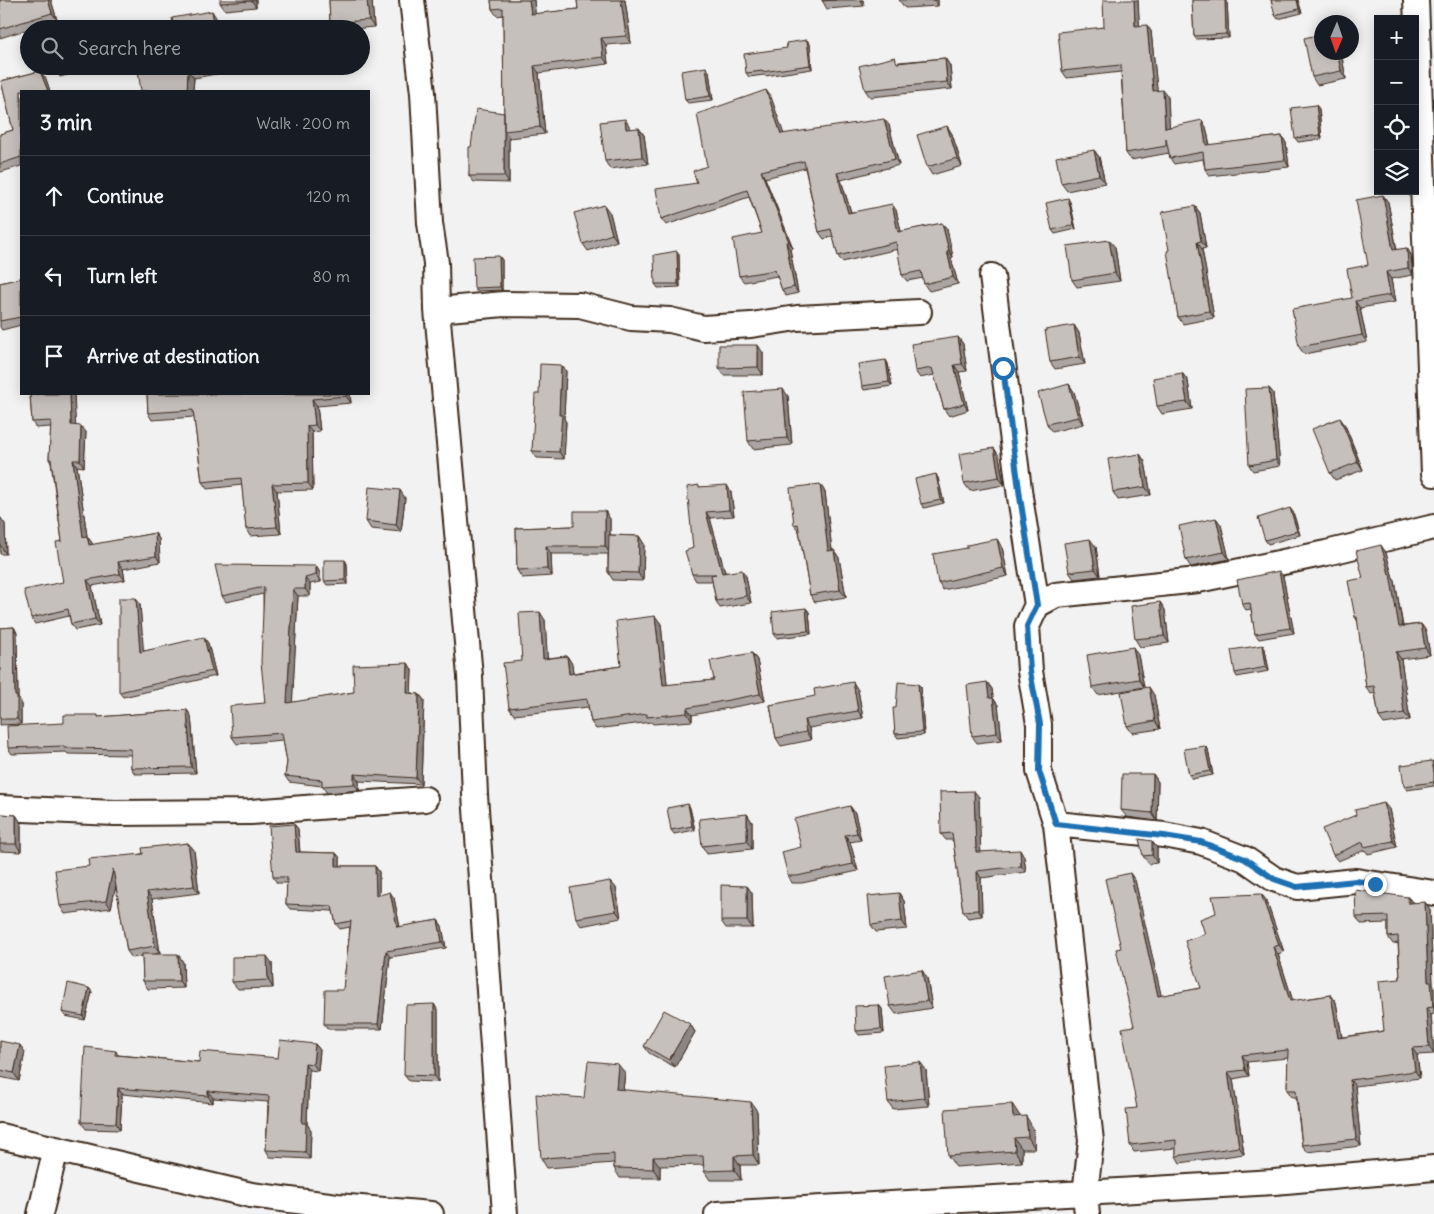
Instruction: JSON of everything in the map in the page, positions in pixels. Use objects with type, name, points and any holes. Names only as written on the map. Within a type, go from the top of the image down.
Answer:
[{"type":"street","points":[[412,0],[423,93],[430,223],[436,263],[437,310],[470,676],[475,795],[505,1214]]},
{"type":"street","points":[[1416,0],[1428,136],[1434,474]]},
{"type":"street","points":[[992,276],[1020,497],[1037,605],[1027,626],[1030,671],[1040,724],[1039,771],[1056,824],[1091,1141],[1086,1204]]},
{"type":"street","points":[[437,310],[504,304],[580,305],[631,318],[670,320],[703,328],[751,325],[797,318],[919,312]]},
{"type":"street","points":[[1037,605],[1056,595],[1198,580],[1326,553],[1434,526]]},
{"type":"street","points":[[0,808],[115,813],[251,812],[425,799]]},
{"type":"street","points":[[1056,824],[1156,834],[1201,842],[1245,859],[1274,879],[1297,887],[1356,881],[1434,894]]},
{"type":"street","points":[[0,1136],[251,1195],[337,1206],[431,1214]]},
{"type":"street","points":[[40,1214],[56,1149]]},
{"type":"street","points":[[718,1214],[1086,1204],[1274,1182],[1434,1168]]},
{"type":"building","points":[[0,0],[48,0],[52,13],[29,20],[20,20],[20,23],[0,29]]},
{"type":"building","points":[[220,0],[252,0],[252,1],[220,3]]},
{"type":"building","points":[[329,0],[367,0],[369,20],[330,20]]},
{"type":"building","points":[[491,0],[529,0],[531,14],[578,9],[577,0],[621,0],[626,36],[601,38],[603,57],[534,66],[540,127],[504,131],[503,8],[492,9]]},
{"type":"building","points":[[1103,0],[1134,0],[1135,26],[1147,25],[1153,91],[1163,90],[1165,128],[1202,120],[1206,145],[1282,136],[1285,160],[1205,169],[1203,152],[1170,158],[1166,139],[1166,146],[1126,153],[1121,65],[1062,71],[1058,32],[1104,27]]},
{"type":"building","points":[[1192,0],[1225,0],[1226,34],[1194,36]]},
{"type":"building","points":[[1271,0],[1297,0],[1299,9],[1275,15]]},
{"type":"building","points":[[212,11],[214,20],[172,20],[172,18]]},
{"type":"building","points":[[1314,36],[1314,60],[1339,60],[1341,71],[1312,77],[1304,38]]},
{"type":"building","points":[[807,40],[810,65],[746,73],[744,54],[787,48],[786,43]]},
{"type":"building","points":[[895,57],[897,63],[945,58],[947,82],[865,90],[859,66]]},
{"type":"building","points":[[706,67],[710,96],[685,100],[681,71]]},
{"type":"building","points":[[24,75],[42,75],[48,90],[20,90],[20,157],[0,164],[0,134],[13,130],[1,81]]},
{"type":"building","points":[[139,75],[188,75],[187,90],[141,90]]},
{"type":"building","points":[[766,90],[781,134],[884,119],[895,159],[837,173],[848,213],[892,204],[898,232],[942,223],[953,277],[924,284],[921,271],[902,275],[896,242],[838,256],[831,229],[819,232],[804,161],[761,171],[789,242],[786,242],[794,287],[782,290],[775,270],[739,276],[733,239],[762,233],[747,190],[661,219],[656,189],[697,183],[693,171],[707,166],[697,114]]},
{"type":"building","points":[[1316,105],[1320,135],[1295,138],[1291,108]]},
{"type":"building","points":[[476,109],[504,113],[504,176],[469,176],[469,147],[471,147]]},
{"type":"building","points":[[625,119],[626,129],[639,128],[642,157],[605,161],[600,122]]},
{"type":"building","points":[[947,126],[957,158],[927,167],[917,135]]},
{"type":"building","points":[[1094,150],[1099,175],[1061,183],[1056,157]]},
{"type":"building","points":[[1383,195],[1393,250],[1407,248],[1408,268],[1386,272],[1390,295],[1355,301],[1362,335],[1299,347],[1292,309],[1352,298],[1347,269],[1368,265],[1356,200]]},
{"type":"building","points":[[1068,198],[1074,225],[1052,230],[1046,203]]},
{"type":"building","points":[[604,205],[612,234],[583,244],[574,213]]},
{"type":"building","points":[[1195,206],[1201,241],[1197,242],[1209,311],[1178,317],[1162,212]]},
{"type":"building","points":[[1109,240],[1115,273],[1072,280],[1067,246]]},
{"type":"building","points":[[677,251],[678,284],[655,284],[654,255]]},
{"type":"building","points":[[499,256],[500,287],[474,288],[473,257]]},
{"type":"building","points":[[20,278],[20,317],[0,321],[0,283]]},
{"type":"building","points":[[1074,325],[1079,357],[1050,362],[1045,330]]},
{"type":"building","points":[[958,337],[962,364],[954,365],[964,404],[944,409],[932,368],[915,371],[911,344]]},
{"type":"building","points":[[719,345],[758,345],[758,367],[719,368]]},
{"type":"building","points":[[886,360],[889,382],[862,386],[858,364]]},
{"type":"building","points":[[540,364],[561,365],[559,415],[562,415],[559,452],[532,451],[535,394],[539,394]]},
{"type":"building","points":[[1182,373],[1187,402],[1157,406],[1153,378]]},
{"type":"building","points":[[1069,384],[1078,417],[1047,424],[1038,393]]},
{"type":"building","points":[[1269,388],[1276,460],[1249,465],[1245,389]]},
{"type":"building","points":[[783,389],[787,438],[748,441],[744,392]]},
{"type":"building","points":[[30,395],[70,395],[71,425],[81,426],[80,460],[73,460],[83,537],[87,536],[89,545],[155,533],[156,556],[118,562],[120,574],[87,580],[95,619],[71,624],[68,609],[31,618],[24,590],[63,582],[56,542],[62,541],[51,459],[49,459],[51,421],[32,422]]},
{"type":"building","points":[[147,395],[346,395],[312,399],[315,425],[307,426],[308,483],[272,484],[277,527],[246,529],[241,478],[202,482],[193,410],[148,413]]},
{"type":"building","points":[[1340,418],[1358,462],[1330,473],[1312,429]]},
{"type":"building","points":[[994,448],[999,477],[964,483],[959,454]]},
{"type":"building","points":[[1140,454],[1145,487],[1113,492],[1108,459]]},
{"type":"building","points":[[936,474],[941,500],[921,504],[915,479]]},
{"type":"building","points":[[820,484],[828,551],[834,550],[840,590],[810,595],[798,524],[794,525],[790,488]]},
{"type":"building","points":[[699,485],[699,487],[727,485],[729,510],[706,512],[722,573],[742,570],[746,596],[716,601],[711,575],[716,574],[692,574],[685,551],[693,548],[687,487]]},
{"type":"building","points":[[369,487],[400,490],[396,525],[366,521]]},
{"type":"building","points":[[1290,508],[1297,531],[1265,540],[1258,518]]},
{"type":"building","points":[[574,511],[605,511],[605,546],[546,546],[547,569],[517,570],[516,528],[574,526]]},
{"type":"building","points":[[1216,518],[1224,552],[1186,560],[1179,526]]},
{"type":"building","points":[[609,535],[639,536],[638,573],[608,572]]},
{"type":"building","points":[[997,539],[1003,568],[938,583],[933,554],[967,548],[967,545]]},
{"type":"building","points":[[1090,539],[1095,569],[1069,572],[1064,543]]},
{"type":"building","points":[[1381,545],[1390,574],[1399,627],[1421,624],[1425,648],[1396,652],[1404,713],[1379,717],[1374,686],[1366,687],[1357,617],[1355,617],[1348,581],[1363,578],[1356,551]]},
{"type":"building","points":[[324,560],[345,560],[345,580],[324,581]]},
{"type":"building","points":[[215,565],[316,566],[316,575],[305,578],[305,589],[293,589],[287,703],[354,692],[353,665],[408,663],[407,693],[419,694],[416,778],[354,774],[354,784],[322,786],[322,780],[285,776],[287,762],[282,733],[232,737],[230,706],[265,703],[261,662],[264,587],[222,596]]},
{"type":"building","points":[[1279,571],[1290,628],[1255,634],[1250,603],[1242,604],[1237,580]]},
{"type":"building","points":[[119,598],[136,598],[140,652],[204,637],[212,671],[119,692]]},
{"type":"building","points":[[1160,602],[1164,636],[1135,639],[1131,606]]},
{"type":"building","points":[[806,608],[808,631],[774,634],[772,612]]},
{"type":"building","points":[[540,612],[543,659],[567,656],[569,674],[621,666],[616,621],[655,616],[663,685],[714,680],[710,661],[752,653],[760,694],[687,708],[687,713],[647,717],[647,714],[591,722],[587,699],[509,708],[503,663],[522,661],[519,613]]},
{"type":"building","points":[[14,627],[17,719],[0,719],[0,628]]},
{"type":"building","points":[[1263,645],[1266,667],[1235,673],[1231,650]]},
{"type":"building","points":[[1133,647],[1139,679],[1092,687],[1087,655]]},
{"type":"building","points":[[853,682],[858,711],[804,720],[806,732],[776,738],[770,705],[815,696],[814,689]]},
{"type":"building","points":[[898,682],[918,684],[922,732],[895,734],[893,708],[896,708]]},
{"type":"building","points":[[987,682],[989,698],[993,698],[997,733],[972,736],[967,685]]},
{"type":"building","points":[[1149,687],[1155,721],[1127,726],[1121,692]]},
{"type":"building","points":[[187,710],[191,767],[131,768],[131,749],[64,748],[64,746],[8,748],[7,726],[64,723],[64,715],[98,715],[98,717]]},
{"type":"building","points":[[1205,746],[1210,771],[1189,775],[1184,749]]},
{"type":"building","points":[[1432,761],[1434,782],[1404,786],[1401,765]]},
{"type":"building","points":[[1122,774],[1153,774],[1152,813],[1121,810]]},
{"type":"building","points":[[974,791],[976,852],[1020,850],[1021,866],[977,871],[978,910],[963,911],[952,833],[941,834],[940,792]]},
{"type":"building","points":[[1384,803],[1393,841],[1364,847],[1363,842],[1333,855],[1322,829],[1356,815],[1355,810]]},
{"type":"building","points":[[688,804],[692,826],[671,830],[667,808]]},
{"type":"building","points":[[850,806],[857,833],[845,835],[853,864],[797,876],[788,876],[782,852],[801,847],[794,819]]},
{"type":"building","points":[[0,814],[16,815],[16,844],[0,844]]},
{"type":"building","points":[[747,814],[747,841],[702,846],[699,819]]},
{"type":"building","points":[[294,824],[296,852],[336,853],[336,866],[375,866],[376,896],[390,892],[397,927],[438,920],[442,942],[386,951],[378,1024],[324,1024],[325,990],[343,990],[351,921],[336,924],[332,906],[286,904],[287,877],[273,877],[269,826]]},
{"type":"building","points":[[1139,839],[1152,841],[1152,855],[1143,856]]},
{"type":"building","points":[[188,843],[194,886],[147,892],[155,946],[127,951],[113,869],[106,901],[60,906],[55,870],[89,866],[88,859],[143,854],[142,848]]},
{"type":"building","points":[[1130,873],[1158,996],[1201,988],[1185,941],[1205,934],[1200,919],[1216,913],[1212,896],[1261,894],[1279,945],[1273,947],[1290,1001],[1331,995],[1338,1038],[1384,1031],[1379,981],[1400,979],[1398,936],[1388,937],[1388,916],[1356,917],[1355,890],[1408,897],[1408,903],[1425,902],[1428,982],[1431,982],[1433,1007],[1426,1008],[1429,1047],[1412,1048],[1415,1071],[1350,1080],[1356,1139],[1302,1145],[1296,1090],[1287,1090],[1288,1050],[1242,1055],[1245,1070],[1228,1072],[1239,1147],[1176,1156],[1176,1140],[1130,1145],[1126,1109],[1137,1108],[1122,1028],[1134,1026],[1116,949],[1121,948],[1105,879]]},
{"type":"building","points":[[610,881],[616,911],[576,918],[570,888]]},
{"type":"building","points":[[721,885],[747,886],[747,921],[721,921]]},
{"type":"building","points":[[899,893],[902,921],[871,925],[868,896]]},
{"type":"building","points":[[142,954],[178,954],[179,981],[143,981]]},
{"type":"building","points":[[267,956],[268,980],[232,982],[232,957]]},
{"type":"building","points":[[922,970],[927,1001],[890,1006],[885,976]]},
{"type":"building","points":[[68,983],[89,988],[83,1016],[62,1012]]},
{"type":"building","points":[[434,1004],[434,1076],[404,1075],[406,1005]]},
{"type":"building","points":[[879,1005],[881,1029],[856,1031],[855,1006]]},
{"type":"building","points":[[664,1010],[690,1024],[669,1060],[644,1046]]},
{"type":"building","points":[[280,1040],[315,1044],[313,1064],[305,1063],[302,1123],[306,1123],[305,1152],[266,1150],[269,1096],[208,1091],[208,1096],[118,1088],[116,1123],[81,1122],[85,1047],[116,1051],[115,1055],[199,1062],[200,1051],[278,1058]]},
{"type":"building","points":[[0,1041],[20,1045],[14,1073],[0,1070]]},
{"type":"building","points":[[588,1061],[618,1064],[616,1089],[751,1102],[753,1155],[734,1156],[734,1170],[704,1171],[703,1156],[653,1157],[653,1169],[614,1168],[614,1154],[541,1158],[536,1094],[584,1098]]},
{"type":"building","points":[[920,1062],[924,1098],[888,1102],[884,1066]]},
{"type":"building","points":[[1012,1104],[1013,1117],[1026,1116],[1028,1137],[1014,1138],[1015,1151],[948,1156],[945,1109]]},
{"type":"route","points":[[1003,368],[1037,605],[1027,626],[1030,671],[1040,724],[1039,771],[1056,824],[1121,830],[1201,842],[1245,859],[1274,879],[1297,887],[1356,881],[1375,884]]}]
